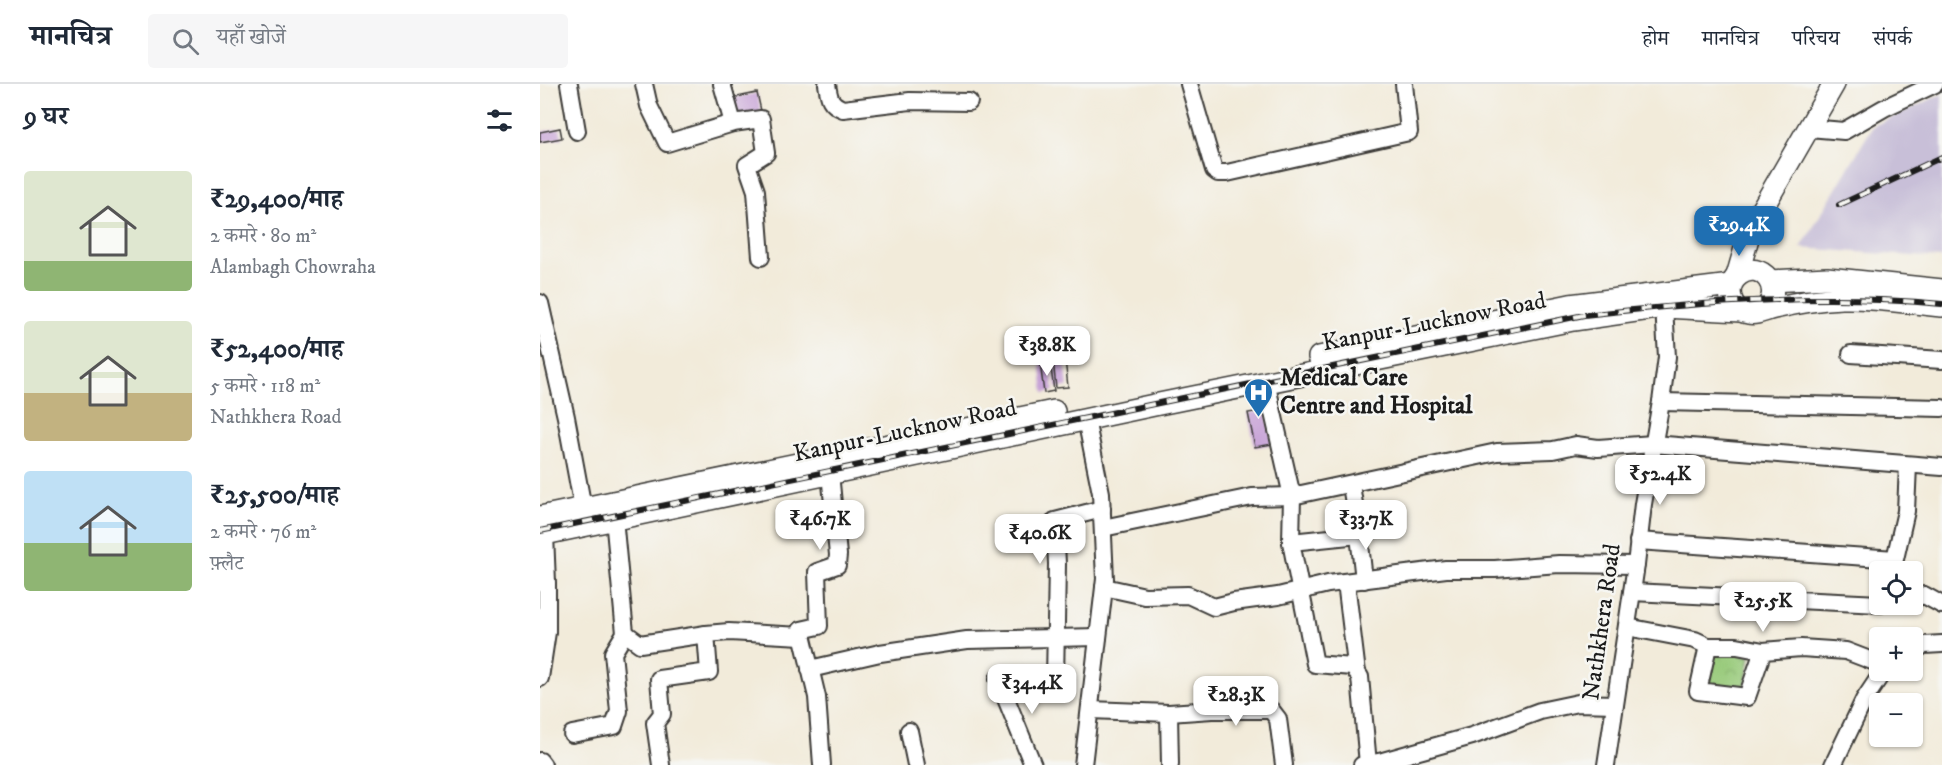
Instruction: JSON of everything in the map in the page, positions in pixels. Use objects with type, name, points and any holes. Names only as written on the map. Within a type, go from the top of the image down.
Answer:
[{"type":"main road","points":[[1834,84],[1751,228],[1730,297],[1741,311],[1755,314],[1801,302],[1843,298],[1942,306]]},
{"type":"main road","points":[[1751,228],[1773,287],[1772,300],[1764,310]]},
{"type":"main road","points":[[1734,280],[1751,270],[1768,278],[1827,278],[1942,290]]},
{"type":"main road","name":"Kanpur-Lucknow Road","points":[[585,516],[614,518],[1266,382],[1570,304],[1734,280]]},
{"type":"main road","name":"Kanpur-Lucknow Road","points":[[542,529],[585,516],[926,436],[1157,391],[1395,348],[1664,307],[1741,311]]},
{"type":"street","points":[[569,84],[577,131]]},
{"type":"street","points":[[644,84],[649,106],[667,143],[734,123],[761,119],[766,153],[747,165],[756,191],[761,257]]},
{"type":"street","points":[[722,84],[734,123]]},
{"type":"street","points":[[827,84],[829,100],[833,105],[843,109],[910,101],[969,102]]},
{"type":"street","points":[[1189,84],[1214,170],[1218,173],[1227,173],[1409,132],[1404,84]]},
{"type":"street","points":[[1809,128],[1844,131],[1915,89],[1935,84]]},
{"type":"street","points":[[540,303],[543,326],[585,516]]},
{"type":"street","name":"Nathkhera Road","points":[[1606,765],[1667,357],[1664,307]]},
{"type":"street","points":[[1851,354],[1942,360]]},
{"type":"street","points":[[1266,382],[1292,496],[1290,542],[1315,664],[1353,667],[1360,678],[1365,764],[1472,736],[1540,711],[1578,703],[1615,704]]},
{"type":"street","points":[[1661,402],[1942,408]]},
{"type":"street","points":[[1083,765],[1104,587],[1101,493],[1086,419]]},
{"type":"street","points":[[1103,528],[1252,497],[1292,496],[1351,485],[1497,452],[1553,450],[1576,445],[1598,448],[1653,444],[1942,467]]},
{"type":"street","points":[[1638,541],[1895,559],[1906,511],[1908,465]]},
{"type":"street","points":[[817,764],[817,698],[801,630],[819,626],[817,572],[837,565],[830,473]]},
{"type":"street","points":[[1351,485],[1364,580]]},
{"type":"street","points":[[1055,681],[1057,564],[1055,521],[1102,509]]},
{"type":"street","points":[[572,735],[614,726],[619,711],[613,653],[625,633],[614,518]]},
{"type":"street","points":[[540,676],[547,632],[547,583],[542,529]]},
{"type":"street","points":[[1290,542],[1359,535]]},
{"type":"street","points":[[1104,587],[1145,596],[1188,595],[1214,607],[1328,584],[1446,569],[1495,569],[1559,564],[1636,565]]},
{"type":"street","points":[[1346,582],[1357,673]]},
{"type":"street","points":[[1632,592],[1869,603]]},
{"type":"street","points":[[1923,595],[1942,605]]},
{"type":"street","points":[[1627,627],[1695,640],[1708,646],[1737,646],[1763,651],[1801,648],[1846,651],[1869,660]]},
{"type":"street","points":[[625,633],[640,644],[729,632],[802,636]]},
{"type":"street","points":[[661,765],[655,723],[662,714],[659,679],[709,672],[706,634]]},
{"type":"street","points":[[810,669],[880,652],[967,640],[1098,637]]},
{"type":"street","points":[[1923,646],[1942,644]]},
{"type":"street","points":[[1708,646],[1698,691],[1747,697],[1763,651]]},
{"type":"street","points":[[998,679],[1034,765]]},
{"type":"street","points":[[1833,765],[1864,700],[1877,681]]},
{"type":"street","points":[[1090,710],[1169,713],[1271,710],[1278,720],[1284,765]]},
{"type":"street","points":[[1169,713],[1170,765]]},
{"type":"street","points":[[909,731],[916,765]]},
{"type":"street","points":[[540,761],[543,765]]},
{"type":"shaded area","points":[[1942,94],[1942,258],[1801,248],[1873,126]]},
{"type":"green space","points":[[1711,649],[1750,656],[1744,694],[1705,687]]},
{"type":"building","points":[[757,93],[762,115],[737,120],[732,98]]},
{"type":"building","points":[[560,128],[562,138],[540,142],[540,132]]},
{"type":"building","points":[[1065,359],[1068,387],[1056,388],[1053,360]]},
{"type":"building","points":[[1050,361],[1054,391],[1044,393],[1040,362]]},
{"type":"building","points":[[1266,410],[1273,444],[1255,447],[1248,413]]},
{"type":"railway","points":[[1839,205],[1942,157]]},
{"type":"railway","points":[[540,531],[1584,315],[1763,300],[1852,299],[1942,304]]},
{"type":"place","name":"Medical Care Centre and Hospital","points":[[1259,418]]}]
